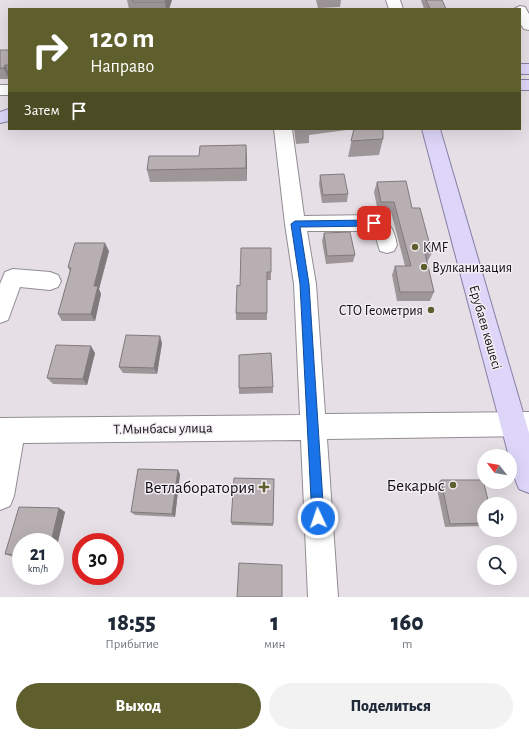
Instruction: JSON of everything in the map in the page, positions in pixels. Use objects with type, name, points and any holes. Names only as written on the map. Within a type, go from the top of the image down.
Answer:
[{"type":"main road","name":"Ерубаев көшесі","points":[[431,130],[521,424],[529,479]]},
{"type":"street","points":[[521,12],[529,26]]},
{"type":"street","points":[[283,130],[295,224],[305,284],[323,597]]},
{"type":"street","points":[[295,224],[374,223],[384,231],[387,245]]},
{"type":"street","points":[[0,313],[13,278],[50,281]]},
{"type":"street","name":"Т.Мынбасы улица","points":[[0,496],[6,430],[521,424]]},
{"type":"building","points":[[133,0],[166,0],[165,2],[133,2]]},
{"type":"building","points":[[426,0],[442,0],[446,8],[430,8]]},
{"type":"building","points":[[0,50],[8,50],[8,65],[5,65],[4,68],[0,68]]},
{"type":"building","points":[[354,130],[383,130],[383,139],[351,141]]},
{"type":"building","points":[[246,145],[246,168],[147,170],[149,156],[199,156],[200,146]]},
{"type":"building","points":[[344,174],[348,194],[323,195],[320,175]]},
{"type":"building","points":[[406,181],[412,208],[420,208],[432,253],[425,253],[434,292],[400,292],[395,266],[411,266],[394,202],[381,202],[377,182]]},
{"type":"building","points":[[350,232],[355,255],[327,256],[324,233]]},
{"type":"building","points":[[75,243],[105,243],[94,286],[98,286],[91,314],[58,314],[71,268],[68,267]]},
{"type":"building","points":[[241,248],[271,248],[271,272],[267,272],[267,313],[236,313],[237,285],[240,286]]},
{"type":"building","points":[[126,335],[160,336],[154,368],[119,367]]},
{"type":"building","points":[[56,345],[91,346],[83,379],[47,378]]},
{"type":"building","points":[[271,353],[273,387],[239,388],[239,355]]},
{"type":"building","points":[[138,469],[178,470],[172,514],[131,512]]},
{"type":"building","points":[[234,478],[274,479],[273,524],[231,522]]},
{"type":"building","points":[[441,480],[477,480],[477,489],[485,489],[487,497],[477,497],[477,523],[450,524]]},
{"type":"building","points":[[19,507],[59,508],[53,533],[12,533],[12,554],[5,554]]},
{"type":"building","points":[[239,563],[282,565],[282,597],[237,597]]},
{"type":"place","name":"KMF","points":[[415,247]]},
{"type":"place","name":"Вулканизация","points":[[424,267]]},
{"type":"place","name":"СТО Геометрия","points":[[431,310]]},
{"type":"place","name":"Бекарыс","points":[[453,485]]},
{"type":"place","name":"Ветлаборатория","points":[[264,487]]},
{"type":"route","points":[[318,518],[305,284],[295,224],[374,223]]}]
